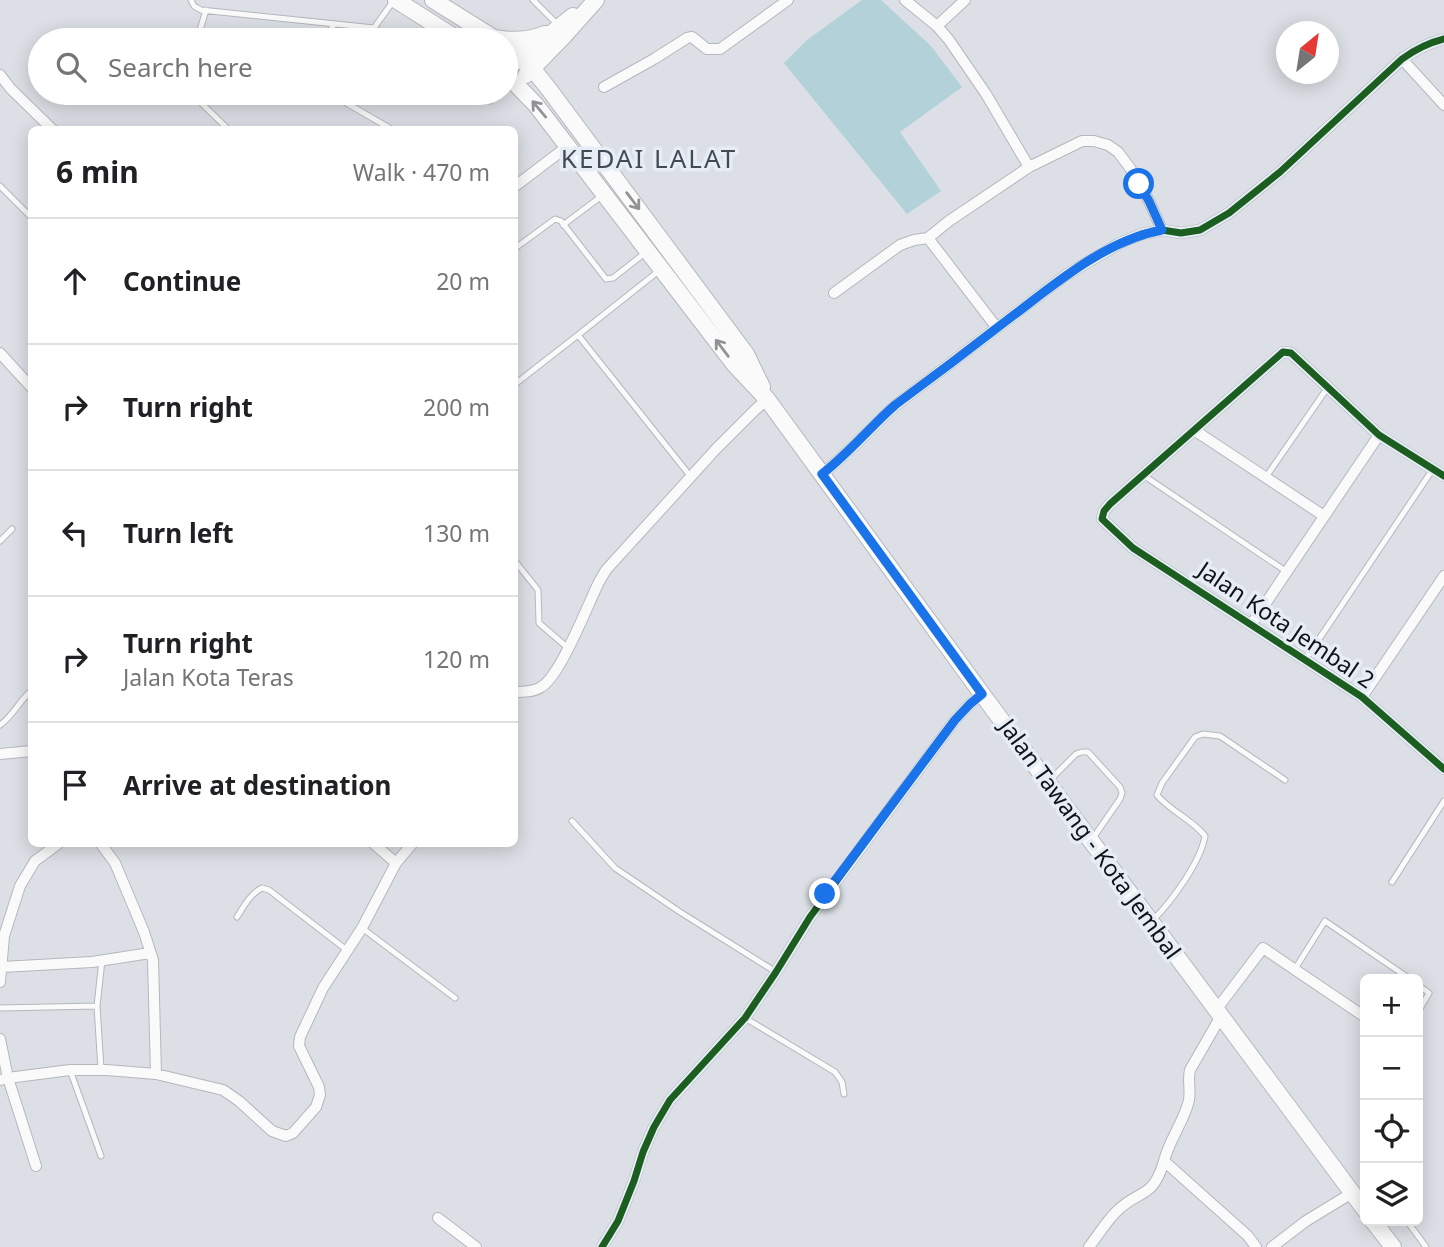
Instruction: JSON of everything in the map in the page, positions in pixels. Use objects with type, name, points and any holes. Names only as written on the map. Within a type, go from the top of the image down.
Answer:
[{"type":"main road","points":[[395,0],[440,28]]},
{"type":"main road","points":[[518,69],[595,0]]},
{"type":"main road","name":"Jalan Tawang - Kota Jembal","points":[[436,1],[477,28]]},
{"type":"main road","points":[[518,39],[559,31]]},
{"type":"main road","points":[[548,88],[548,75],[557,50],[559,31]]},
{"type":"main road","name":"Jalan Tawang - Kota Jembal","points":[[518,57],[548,88],[746,354],[767,399]]},
{"type":"main road","name":"Jalan Tawang - Kota Jembal","points":[[518,86],[568,146],[734,364],[767,399],[1360,1203]]},
{"type":"main road","points":[[1377,1226],[1393,1247]]},
{"type":"street","points":[[604,87],[687,38],[697,40],[707,50],[720,49],[788,0]]},
{"type":"street","points":[[905,0],[937,26],[949,40],[986,94],[1029,167]]},
{"type":"street","points":[[937,26],[965,0]]},
{"type":"street","points":[[822,474],[846,455],[895,405],[1066,275],[1120,243],[1142,234],[1162,230],[1181,233],[1200,230],[1229,213],[1280,172],[1402,59],[1416,49],[1444,39]]},
{"type":"street","points":[[1402,59],[1444,105]]},
{"type":"street","points":[[0,75],[10,89],[49,126]]},
{"type":"street","points":[[834,293],[900,245],[928,238],[1029,167],[1082,141],[1108,145],[1118,152],[1149,201],[1162,230]]},
{"type":"street","points":[[518,184],[568,146]]},
{"type":"street","points":[[928,238],[997,328]]},
{"type":"street","points":[[1143,475],[1283,352],[1291,353],[1379,435],[1444,476]]},
{"type":"street","points":[[1,357],[28,384]]},
{"type":"street","points":[[518,692],[541,687],[550,679],[606,570],[735,429],[767,399]]},
{"type":"street","points":[[1194,430],[1324,516]]},
{"type":"street","points":[[1251,625],[1379,435]]},
{"type":"street","name":"Jalan Kota Jembal 2","points":[[1143,475],[1110,504],[1102,519],[1133,548],[1362,696],[1444,769]]},
{"type":"street","points":[[1362,696],[1444,576]]},
{"type":"street","points":[[602,1247],[618,1221],[635,1181],[643,1152],[670,1100],[745,1018],[841,872],[955,720],[982,694]]},
{"type":"street","points":[[0,754],[28,751]]},
{"type":"street","points":[[0,982],[4,936],[20,886],[35,861],[54,847]]},
{"type":"street","points":[[103,847],[115,863],[153,960],[156,1073]]},
{"type":"street","points":[[377,847],[396,863]]},
{"type":"street","points":[[4,1079],[70,1070],[156,1073],[223,1090],[272,1131],[286,1136],[293,1133],[316,1107],[320,1095],[299,1046],[300,1037],[323,988],[362,928],[396,863],[409,847]]},
{"type":"street","points":[[1089,1247],[1117,1212],[1148,1191],[1160,1174],[1168,1147],[1190,1099],[1188,1080],[1191,1070],[1219,1013],[1263,948],[1360,1014]]},
{"type":"street","points":[[2,968],[102,960],[150,953]]},
{"type":"street","points":[[0,1040],[4,1079],[36,1166]]},
{"type":"street","points":[[1164,1161],[1248,1236],[1256,1247]]},
{"type":"street","points":[[1272,1247],[1306,1221],[1352,1193]]},
{"type":"street","points":[[438,1218],[476,1247]]},
{"type":"lane","points":[[191,0],[194,6],[206,10],[373,28],[395,0]]},
{"type":"lane","points":[[533,0],[559,31]]},
{"type":"lane","points":[[201,28],[206,10]]},
{"type":"lane","points":[[332,28],[334,24]]},
{"type":"lane","points":[[203,105],[225,126]]},
{"type":"lane","points":[[350,105],[386,126]]},
{"type":"lane","points":[[0,186],[28,214]]},
{"type":"lane","points":[[564,225],[604,194]]},
{"type":"lane","points":[[518,246],[551,220],[558,219],[606,279],[612,278],[648,251]]},
{"type":"lane","points":[[518,381],[662,268]]},
{"type":"lane","points":[[578,335],[691,477]]},
{"type":"lane","points":[[1266,478],[1328,387]]},
{"type":"lane","points":[[1305,660],[1433,469]]},
{"type":"lane","points":[[1143,475],[1287,572]]},
{"type":"lane","points":[[0,541],[12,529]]},
{"type":"lane","points":[[518,565],[538,590],[539,623],[568,648]]},
{"type":"lane","points":[[0,725],[28,694]]},
{"type":"lane","points":[[1152,922],[1182,884],[1203,846],[1205,836],[1199,829],[1165,805],[1157,795],[1162,783],[1195,737],[1203,734],[1220,736],[1285,780]]},
{"type":"lane","points":[[1049,781],[1076,754],[1087,752],[1120,787],[1120,799],[1092,840]]},
{"type":"lane","points":[[1392,882],[1444,802]]},
{"type":"lane","points":[[572,821],[615,868],[776,972]]},
{"type":"lane","points":[[237,917],[255,891],[262,888],[269,890],[348,951]]},
{"type":"lane","points":[[1295,970],[1325,921],[1403,974]]},
{"type":"lane","points":[[362,928],[455,998]]},
{"type":"lane","points":[[101,1070],[97,1006],[102,960]]},
{"type":"lane","points":[[1423,989],[1429,993],[1423,1003]]},
{"type":"lane","points":[[0,1008],[97,1006]]},
{"type":"lane","points":[[745,1018],[835,1072],[842,1082],[844,1094]]},
{"type":"lane","points":[[70,1070],[101,1156]]},
{"type":"lane","points":[[1411,1226],[1426,1247]]},
{"type":"water","points":[[862,0],[881,0],[931,46],[962,87],[900,132],[941,191],[907,214],[784,63],[807,40]]},
{"type":"cycle path","points":[[822,474],[896,405],[1066,275],[1120,243],[1142,234],[1162,230],[1181,233],[1200,230],[1229,213],[1280,172],[1402,59],[1422,47],[1444,39]]},
{"type":"cycle path","points":[[1444,476],[1379,435],[1291,353],[1283,352],[1110,504],[1102,519],[1133,548],[1362,697],[1444,769]]},
{"type":"cycle path","points":[[602,1247],[618,1221],[643,1152],[670,1100],[745,1018],[810,917],[955,720],[982,694]]},
{"type":"district","name":"KEDAI LALAT","points":[[649,159]]},
{"type":"route","points":[[825,894],[955,720],[982,694],[822,474],[846,455],[895,405],[1066,275],[1120,243],[1162,230],[1139,184]]}]
